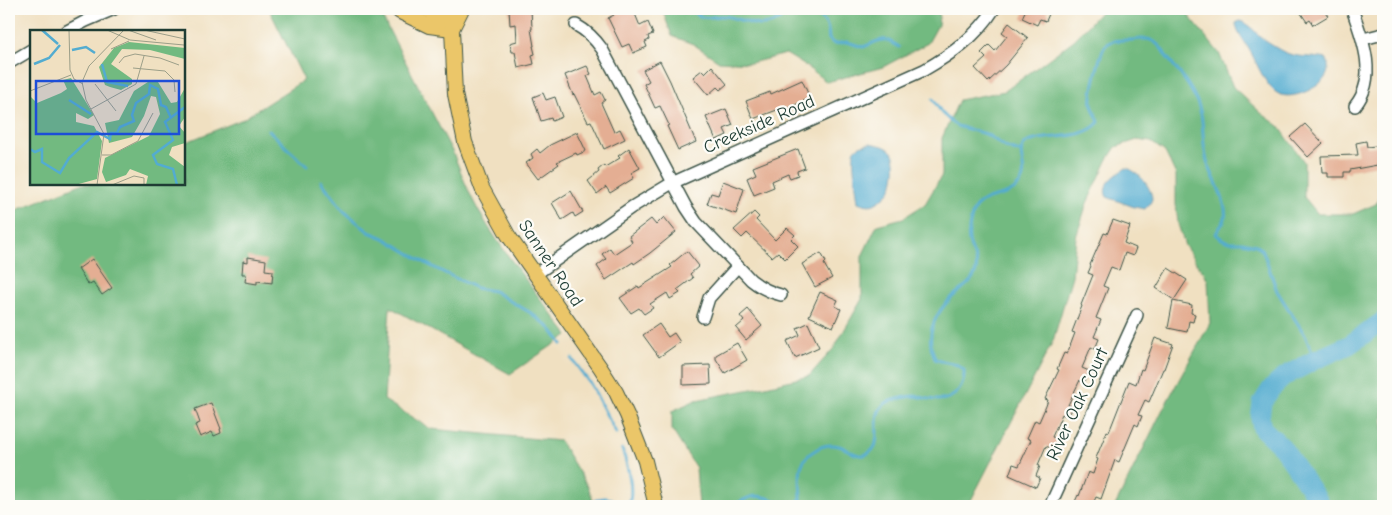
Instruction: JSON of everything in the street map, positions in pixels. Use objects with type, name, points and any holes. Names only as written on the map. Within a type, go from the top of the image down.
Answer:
[{"type":"main road","points":[[397,9],[428,26],[452,29]]},
{"type":"main road","points":[[425,9],[452,29]]},
{"type":"main road","name":"Sanner Road","points":[[448,9],[452,29],[455,94],[465,142],[482,188],[508,235],[616,392],[645,461],[656,506]]},
{"type":"main road","points":[[452,29],[462,9]]},
{"type":"street","points":[[69,30],[114,9]]},
{"type":"street","name":"Creekside Road","points":[[536,274],[632,207],[672,183],[924,70],[962,45],[978,30],[994,9]]},
{"type":"street","points":[[1352,9],[1363,39],[1368,74],[1362,98],[1355,106]]},
{"type":"street","points":[[576,25],[587,31],[602,49],[672,183],[696,222],[737,266],[761,288],[770,293],[781,295]]},
{"type":"street","points":[[1363,39],[1383,34]]},
{"type":"street","points":[[9,63],[30,51]]},
{"type":"street","points":[[703,317],[709,298],[737,266]]},
{"type":"street","name":"River Oak Court","points":[[1050,506],[1137,316]]},
{"type":"green space","points":[[269,9],[378,9],[453,153],[478,210],[510,258],[568,335],[510,374],[390,307],[384,400],[431,429],[560,441],[588,487],[595,506],[9,506],[9,213],[79,185],[185,185],[185,143],[243,119],[304,80]]},
{"type":"green space","points":[[662,9],[940,9],[938,25],[928,43],[883,67],[827,82],[786,54],[751,63],[719,61],[693,44],[672,36]]},
{"type":"green space","points":[[1103,9],[1182,9],[1185,11],[1219,53],[1233,87],[1261,113],[1279,126],[1304,162],[1304,197],[1318,214],[1353,214],[1376,204],[1383,192],[1383,506],[1115,506],[1163,409],[1210,323],[1208,280],[1185,246],[1178,224],[1176,175],[1165,152],[1151,142],[1137,140],[1116,147],[1108,159],[1087,203],[1076,237],[1072,276],[1053,341],[968,506],[699,506],[696,468],[672,430],[672,411],[696,400],[809,376],[834,348],[862,299],[862,256],[877,225],[903,218],[925,204],[942,175],[942,138],[959,100],[1005,91],[1074,40]]},
{"type":"water","points":[[1240,21],[1267,42],[1284,52],[1327,59],[1328,70],[1324,79],[1312,89],[1297,95],[1290,96],[1277,93],[1265,80],[1239,34],[1236,23]]},
{"type":"water","points":[[870,143],[890,150],[894,156],[895,166],[890,191],[878,202],[870,205],[858,202],[854,154],[856,148]]},
{"type":"water","points":[[1126,168],[1135,172],[1147,184],[1152,199],[1145,209],[1107,197],[1105,193],[1108,184]]},
{"type":"building","points":[[509,9],[531,9],[531,29],[535,54],[532,55],[534,64],[518,68],[515,52],[512,52],[510,43],[517,41],[516,24],[510,25]]},
{"type":"building","points":[[611,9],[633,9],[640,26],[648,22],[653,34],[648,36],[649,40],[645,42],[647,47],[633,53],[629,44],[622,47],[608,18],[614,15]]},
{"type":"building","points":[[1026,9],[1048,9],[1047,12],[1049,14],[1046,21],[1040,19],[1037,25],[1022,18]]},
{"type":"building","points":[[1298,9],[1323,9],[1328,16],[1313,25],[1310,20],[1307,22]]},
{"type":"building","points":[[1009,23],[1028,38],[1006,65],[988,82],[975,68],[986,58],[981,53],[989,45],[995,51],[1007,36],[1002,32]]},
{"type":"building","points":[[660,61],[696,142],[678,150],[660,106],[655,108],[644,84],[649,81],[643,70]]},
{"type":"building","points":[[587,66],[591,74],[587,76],[595,95],[601,92],[605,100],[601,103],[614,132],[620,129],[625,139],[604,149],[591,121],[588,122],[573,95],[565,75]]},
{"type":"building","points":[[712,66],[727,84],[720,90],[717,87],[708,95],[693,77],[702,70],[705,73]]},
{"type":"building","points":[[802,80],[810,98],[786,109],[785,107],[753,119],[746,101],[770,92],[771,94]]},
{"type":"building","points":[[543,93],[546,100],[555,97],[562,117],[552,121],[551,118],[541,121],[533,97]]},
{"type":"building","points":[[726,109],[733,125],[724,129],[727,135],[716,140],[706,117]]},
{"type":"building","points":[[1305,124],[1323,143],[1308,157],[1290,137]]},
{"type":"building","points":[[577,132],[586,151],[577,155],[576,153],[557,162],[559,164],[538,179],[526,163],[533,158],[531,154],[537,149],[540,153],[550,145]]},
{"type":"building","points":[[1366,141],[1367,147],[1383,145],[1383,164],[1344,172],[1344,177],[1328,177],[1328,173],[1322,173],[1321,156],[1358,155],[1356,143]]},
{"type":"building","points":[[629,148],[640,168],[631,173],[634,178],[610,193],[606,187],[597,194],[588,181],[604,165],[605,167],[620,158],[618,156]]},
{"type":"building","points":[[798,149],[805,168],[797,171],[798,175],[790,178],[788,174],[772,181],[774,187],[754,195],[747,178],[756,174],[753,167]]},
{"type":"building","points":[[723,181],[744,189],[736,214],[707,204],[711,193],[718,195]]},
{"type":"building","points":[[571,191],[583,212],[575,217],[573,213],[562,220],[552,203]]},
{"type":"building","points":[[754,212],[759,217],[756,220],[775,240],[787,228],[795,235],[791,239],[798,246],[785,259],[778,252],[772,257],[747,233],[742,238],[734,230]]},
{"type":"building","points":[[664,217],[676,232],[634,264],[633,262],[606,280],[597,266],[606,259],[602,254],[610,248],[614,254],[632,242],[629,236],[651,219],[656,225]]},
{"type":"building","points":[[1113,220],[1130,226],[1124,243],[1136,248],[1133,256],[1125,253],[1119,270],[1111,267],[1103,286],[1108,288],[1096,318],[1101,320],[1094,337],[1099,339],[1095,349],[1091,347],[1082,368],[1089,371],[1085,381],[1080,380],[1068,405],[1073,407],[1068,417],[1062,414],[1052,437],[1058,439],[1054,450],[1046,446],[1038,465],[1040,466],[1036,476],[1040,478],[1036,487],[1009,475],[1013,464],[1019,466],[1031,440],[1027,438],[1035,420],[1039,422],[1046,406],[1048,400],[1045,399],[1059,370],[1057,369],[1064,353],[1067,354],[1075,333],[1072,332],[1093,275],[1088,273],[1090,265],[1104,233],[1107,234]]},
{"type":"building","points":[[687,251],[699,266],[690,274],[693,278],[677,290],[680,293],[670,299],[667,293],[650,304],[653,308],[644,314],[639,308],[631,313],[620,298],[672,267],[670,265]]},
{"type":"building","points":[[821,253],[826,262],[824,264],[832,278],[815,287],[802,264]]},
{"type":"building","points":[[248,257],[266,260],[265,270],[273,271],[272,283],[257,281],[257,284],[245,282],[246,274],[242,274],[243,261],[248,262]]},
{"type":"building","points":[[92,259],[112,288],[102,295],[93,282],[88,285],[78,269]]},
{"type":"building","points":[[1168,268],[1187,280],[1174,300],[1156,288]]},
{"type":"building","points":[[820,292],[838,300],[835,306],[841,309],[833,327],[809,316]]},
{"type":"building","points":[[1173,301],[1192,305],[1191,313],[1195,314],[1193,322],[1189,321],[1187,332],[1168,328]]},
{"type":"building","points":[[748,309],[762,326],[746,340],[736,328],[744,321],[740,316]]},
{"type":"building","points":[[808,323],[819,347],[795,358],[787,341],[800,335],[797,328]]},
{"type":"building","points":[[659,324],[668,337],[674,333],[680,342],[659,357],[643,335]]},
{"type":"building","points":[[1155,338],[1173,344],[1149,402],[1145,400],[1138,415],[1142,416],[1138,426],[1135,424],[1119,462],[1115,460],[1101,499],[1096,497],[1092,506],[1073,506],[1088,472],[1093,474],[1098,459],[1096,458],[1107,431],[1109,432],[1129,381],[1136,384]]},
{"type":"building","points":[[737,343],[747,360],[725,373],[716,359],[716,355]]},
{"type":"building","points":[[710,365],[711,384],[683,385],[683,366]]},
{"type":"building","points":[[211,403],[221,433],[214,436],[212,432],[200,437],[195,425],[200,423],[195,409]]},
{"type":"waterway","points":[[691,9],[703,17],[723,16],[760,25],[776,22],[792,9],[801,9],[811,12],[824,21],[828,28],[829,39],[834,44],[847,42],[863,47],[884,40],[899,47]]},
{"type":"waterway","points":[[733,506],[756,496],[794,505],[801,499],[800,471],[802,465],[805,459],[817,449],[833,445],[842,447],[857,455],[864,455],[875,446],[878,416],[880,409],[886,403],[900,398],[915,396],[935,400],[944,399],[949,398],[958,391],[963,382],[964,370],[953,363],[935,359],[931,347],[931,337],[934,322],[941,309],[975,274],[976,260],[969,241],[970,224],[975,208],[985,200],[1008,193],[1018,186],[1024,174],[1021,151],[1028,142],[1079,134],[1099,122],[1092,104],[1094,83],[1098,64],[1104,49],[1108,43],[1114,41],[1151,40],[1161,48],[1187,83],[1199,106],[1206,158],[1224,205],[1224,220],[1216,234],[1229,242],[1256,245],[1263,251],[1277,291],[1305,335],[1315,360]]},
{"type":"waterway","points":[[933,99],[941,112],[957,126],[986,134],[1007,148],[1020,152]]},
{"type":"waterway","points":[[269,130],[307,166]]},
{"type":"waterway","points":[[321,181],[344,211],[369,232],[384,238],[429,265],[476,288],[494,291],[531,313],[550,328],[562,344]]},
{"type":"waterway","points":[[1322,506],[1282,447],[1262,428],[1260,418],[1262,403],[1271,389],[1285,376],[1349,345],[1383,321]]},
{"type":"waterway","points":[[572,359],[591,385],[616,433]]},
{"type":"waterway","points":[[622,449],[631,485],[629,506]]},
{"type":"waterway","points":[[593,506],[596,500],[603,498],[612,500],[621,506]]}]
